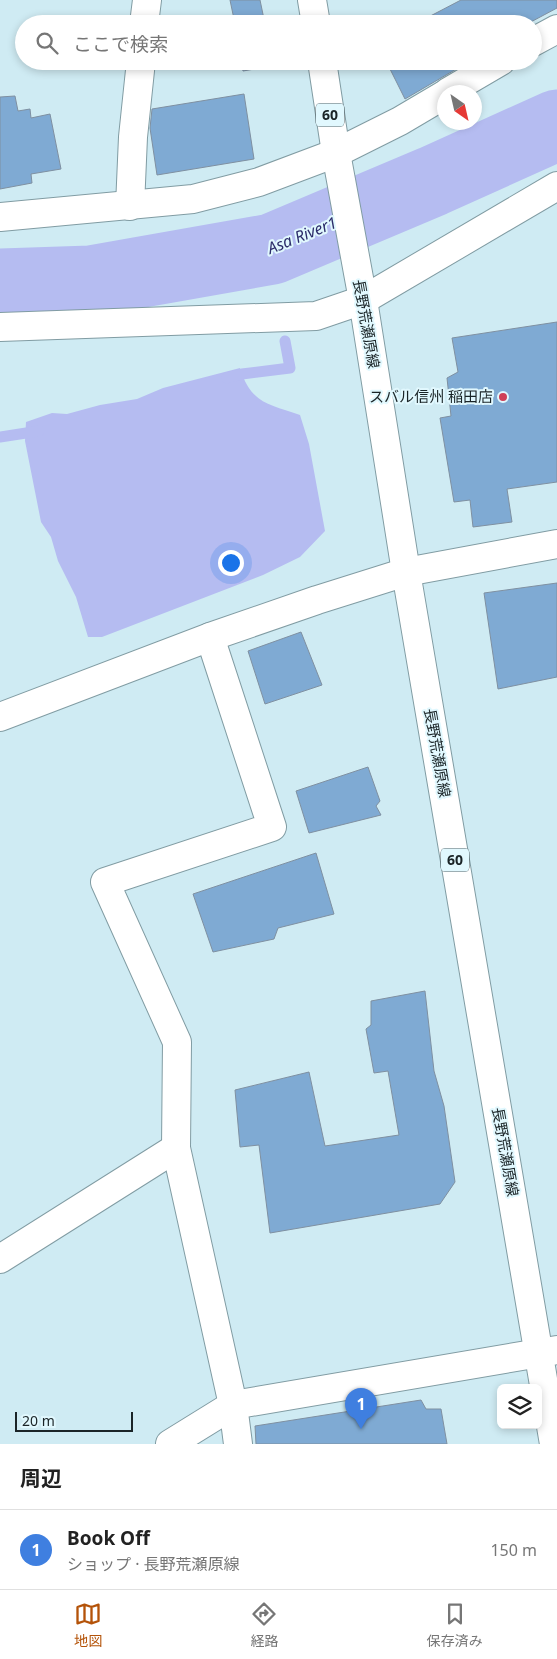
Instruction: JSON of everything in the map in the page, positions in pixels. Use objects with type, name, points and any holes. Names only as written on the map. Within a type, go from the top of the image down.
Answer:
[{"type":"street","points":[[145,15],[146,0]]},
{"type":"street","points":[[312,0],[314,15]]},
{"type":"street","points":[[542,37],[557,29]]},
{"type":"street","points":[[130,206],[133,137],[140,70]]},
{"type":"street","name":"長野荒瀬原線","points":[[323,70],[361,287],[406,572],[548,1351],[554,1444]]},
{"type":"street","points":[[460,85],[485,70]]},
{"type":"street","points":[[0,217],[193,199],[338,161],[437,99]]},
{"type":"street","points":[[0,327],[316,316],[361,287],[557,186]]},
{"type":"street","points":[[0,717],[210,637],[316,600],[406,572],[557,544]]},
{"type":"street","points":[[210,637],[272,826],[105,882],[177,1042],[176,1148],[233,1405],[238,1444]]},
{"type":"street","points":[[0,1259],[176,1148]]},
{"type":"street","points":[[170,1444],[233,1405],[548,1351]]},
{"type":"water","points":[[240,368],[244,380],[250,389],[262,401],[300,415],[309,444],[325,531],[300,557],[263,575],[102,637],[88,637],[76,597],[58,561],[51,537],[41,522],[25,441],[26,422],[52,413],[67,414],[100,405],[137,399],[163,388]]},
{"type":"building","points":[[230,0],[260,0],[263,15],[233,15]]},
{"type":"building","points":[[461,0],[557,0],[557,8],[542,16],[432,15]]},
{"type":"building","points":[[390,70],[455,70],[405,99]]},
{"type":"building","points":[[244,94],[254,159],[157,175],[150,128],[152,109]]},
{"type":"building","points":[[15,96],[18,111],[30,109],[31,118],[50,114],[61,169],[31,174],[32,183],[0,189],[0,97]]},
{"type":"building","name":"スバル信州 稲田店","points":[[557,322],[557,482],[507,489],[512,522],[473,527],[470,500],[454,502],[440,418],[451,416],[447,378],[458,372],[452,338]]},
{"type":"building","points":[[557,583],[557,677],[498,689],[484,593]]},
{"type":"building","points":[[301,632],[322,685],[265,704],[248,651]]},
{"type":"building","points":[[368,767],[380,801],[376,806],[381,815],[309,833],[296,791]]},
{"type":"building","points":[[316,853],[334,914],[278,928],[274,939],[213,952],[193,894]]},
{"type":"building","points":[[425,991],[434,1071],[444,1106],[455,1182],[440,1204],[270,1233],[259,1145],[240,1147],[235,1090],[309,1072],[325,1146],[399,1135],[388,1071],[374,1073],[366,1029],[371,1025],[371,1001]]},
{"type":"building","points":[[421,1400],[426,1409],[441,1409],[447,1444],[256,1444],[255,1426]]},
{"type":"waterway","name":"Asa River1","points":[[0,284],[91,281],[272,249],[433,181],[557,125]]},
{"type":"waterway","points":[[268,250],[274,269]]},
{"type":"waterway","points":[[227,378],[242,374],[290,368],[285,341]]},
{"type":"waterway","points":[[0,437],[39,431]]},
{"type":"place","name":"スバル信州 稲田店","points":[[503,397]]},
{"type":"place","name":"Book Off","points":[[361,1429]]}]
